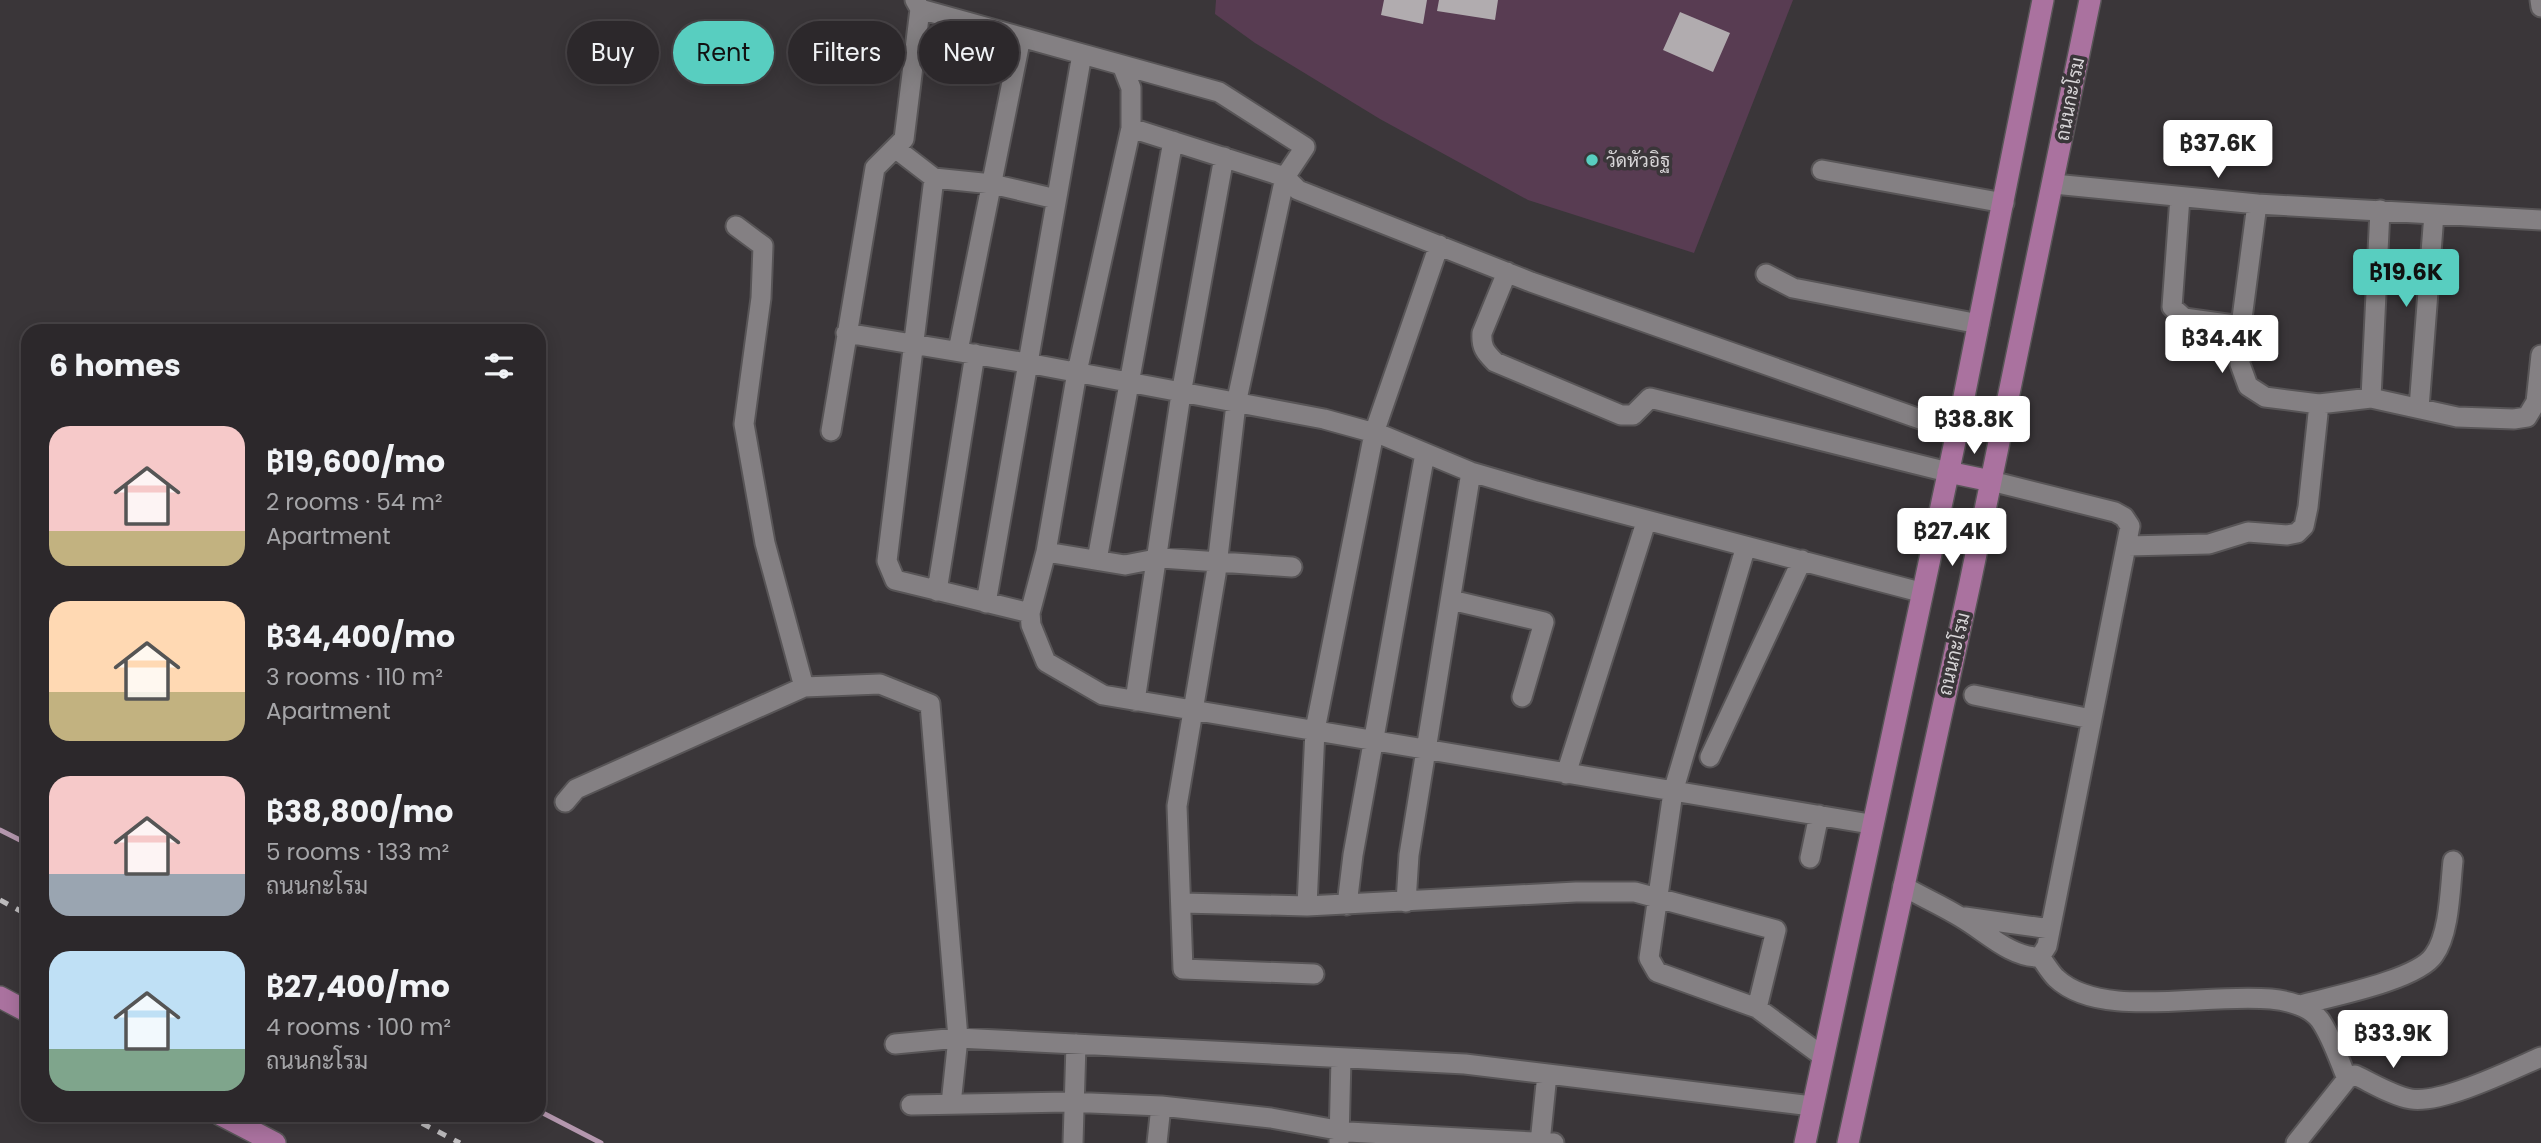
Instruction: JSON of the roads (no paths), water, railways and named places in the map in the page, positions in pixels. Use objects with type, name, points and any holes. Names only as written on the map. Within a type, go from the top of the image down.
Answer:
[{"type":"main road","points":[[1805,1143],[1870,824],[1957,432],[2043,0]]},
{"type":"main road","name":"ถนนกะโรม","points":[[1848,1143],[1992,481],[2090,0]]},
{"type":"main road","points":[[1948,472],[1992,481]]},
{"type":"main road","points":[[0,997],[21,1008]]},
{"type":"main road","points":[[235,1122],[275,1143]]},
{"type":"street","points":[[2540,0],[2541,7]]},
{"type":"street","points":[[831,431],[875,168],[904,139],[917,4],[1021,37],[1219,92],[1305,147],[1285,177],[1236,404],[1218,562],[1177,806],[1183,969],[1314,974]]},
{"type":"street","points":[[937,591],[967,353],[992,184],[1021,37]]},
{"type":"street","points":[[986,603],[1082,54]]},
{"type":"street","points":[[1122,65],[1131,88],[1131,128],[1077,372],[1046,552],[1030,613],[1031,625],[1046,662],[1103,695],[1870,824]]},
{"type":"street","points":[[1131,128],[1285,177],[1298,190],[1507,272],[1957,432]]},
{"type":"street","points":[[1097,560],[1173,141]]},
{"type":"street","points":[[895,148],[934,178],[992,184],[1056,199]]},
{"type":"street","points":[[1135,701],[1154,559],[1224,157]]},
{"type":"street","points":[[1822,170],[2004,203]]},
{"type":"street","points":[[934,178],[887,561],[895,580],[1030,613]]},
{"type":"street","points":[[2053,184],[2257,204],[2541,220]]},
{"type":"street","points":[[2180,197],[2172,307],[2184,318],[2241,326]]},
{"type":"street","points":[[2257,204],[2241,326],[2240,364],[2248,386],[2265,397],[2319,404],[2371,398],[2457,417],[2514,419],[2527,417],[2536,402],[2541,355]]},
{"type":"street","points":[[2371,398],[2380,210]]},
{"type":"street","points":[[2419,408],[2434,214]]},
{"type":"street","points":[[736,226],[763,246],[761,298],[744,424],[765,543],[804,687]]},
{"type":"street","points":[[1307,906],[1315,730],[1374,433],[1439,245]]},
{"type":"street","points":[[1507,272],[1482,333],[1485,353],[1495,362],[1621,415],[1633,415],[1650,398],[1948,472]]},
{"type":"street","points":[[1766,274],[1793,288],[1979,324]]},
{"type":"street","points":[[846,333],[1027,363],[1324,419],[1374,433],[1471,472],[1646,522],[1802,559],[1920,592]]},
{"type":"street","points":[[2127,547],[2209,544],[2248,532],[2287,536],[2297,533],[2304,526],[2308,507],[2319,404]]},
{"type":"street","points":[[1347,905],[1373,740],[1425,453]]},
{"type":"street","points":[[1406,902],[1409,855],[1471,472]]},
{"type":"street","points":[[1992,481],[2115,512],[2130,526],[2050,929],[2040,957]]},
{"type":"street","points":[[1566,774],[1646,522]]},
{"type":"street","points":[[1746,546],[1673,792],[1649,958],[1657,972],[1757,1008],[1821,1055]]},
{"type":"street","points":[[1046,552],[1125,565],[1154,559],[1292,567]]},
{"type":"street","points":[[1710,757],[1802,559]]},
{"type":"street","points":[[1451,600],[1544,622],[1522,697]]},
{"type":"street","points":[[565,802],[576,789],[804,687],[880,684],[930,704],[957,1038],[951,1104]]},
{"type":"street","points":[[1974,695],[2091,719]]},
{"type":"street","points":[[1810,858],[1819,815]]},
{"type":"street","points":[[2300,1005],[2393,980],[2420,967],[2434,956],[2446,918],[2453,860]]},
{"type":"street","points":[[1903,886],[1960,917],[2012,951],[2040,957]]},
{"type":"street","points":[[1182,903],[1307,906],[1576,892],[1635,892],[1776,930],[1757,1008]]},
{"type":"street","points":[[1960,917],[2050,929]]},
{"type":"street","points":[[2040,957],[2057,978],[2074,989],[2101,997],[2162,1002],[2281,998],[2300,1005],[2319,1019],[2347,1079]]},
{"type":"street","points":[[895,1044],[957,1038],[1465,1064],[1812,1105]]},
{"type":"street","points":[[1073,1143],[1076,1044]]},
{"type":"street","points":[[2296,1143],[2347,1079],[2355,1075],[2410,1099],[2429,1098],[2478,1083],[2541,1057]]},
{"type":"street","points":[[1340,1058],[1340,1137]]},
{"type":"street","points":[[911,1105],[1073,1102],[1161,1106],[1271,1118],[1340,1137],[1545,1142],[1547,1074]]},
{"type":"street","points":[[1157,1143],[1161,1106]]},
{"type":"waterway","points":[[0,830],[21,840]]},
{"type":"waterway","points":[[546,1115],[601,1143]]},
{"type":"railway","points":[[0,900],[21,911]]},
{"type":"railway","points":[[420,1122],[460,1143]]},
{"type":"place","name":"วัดหัวอิฐ","points":[[1592,160]]}]
